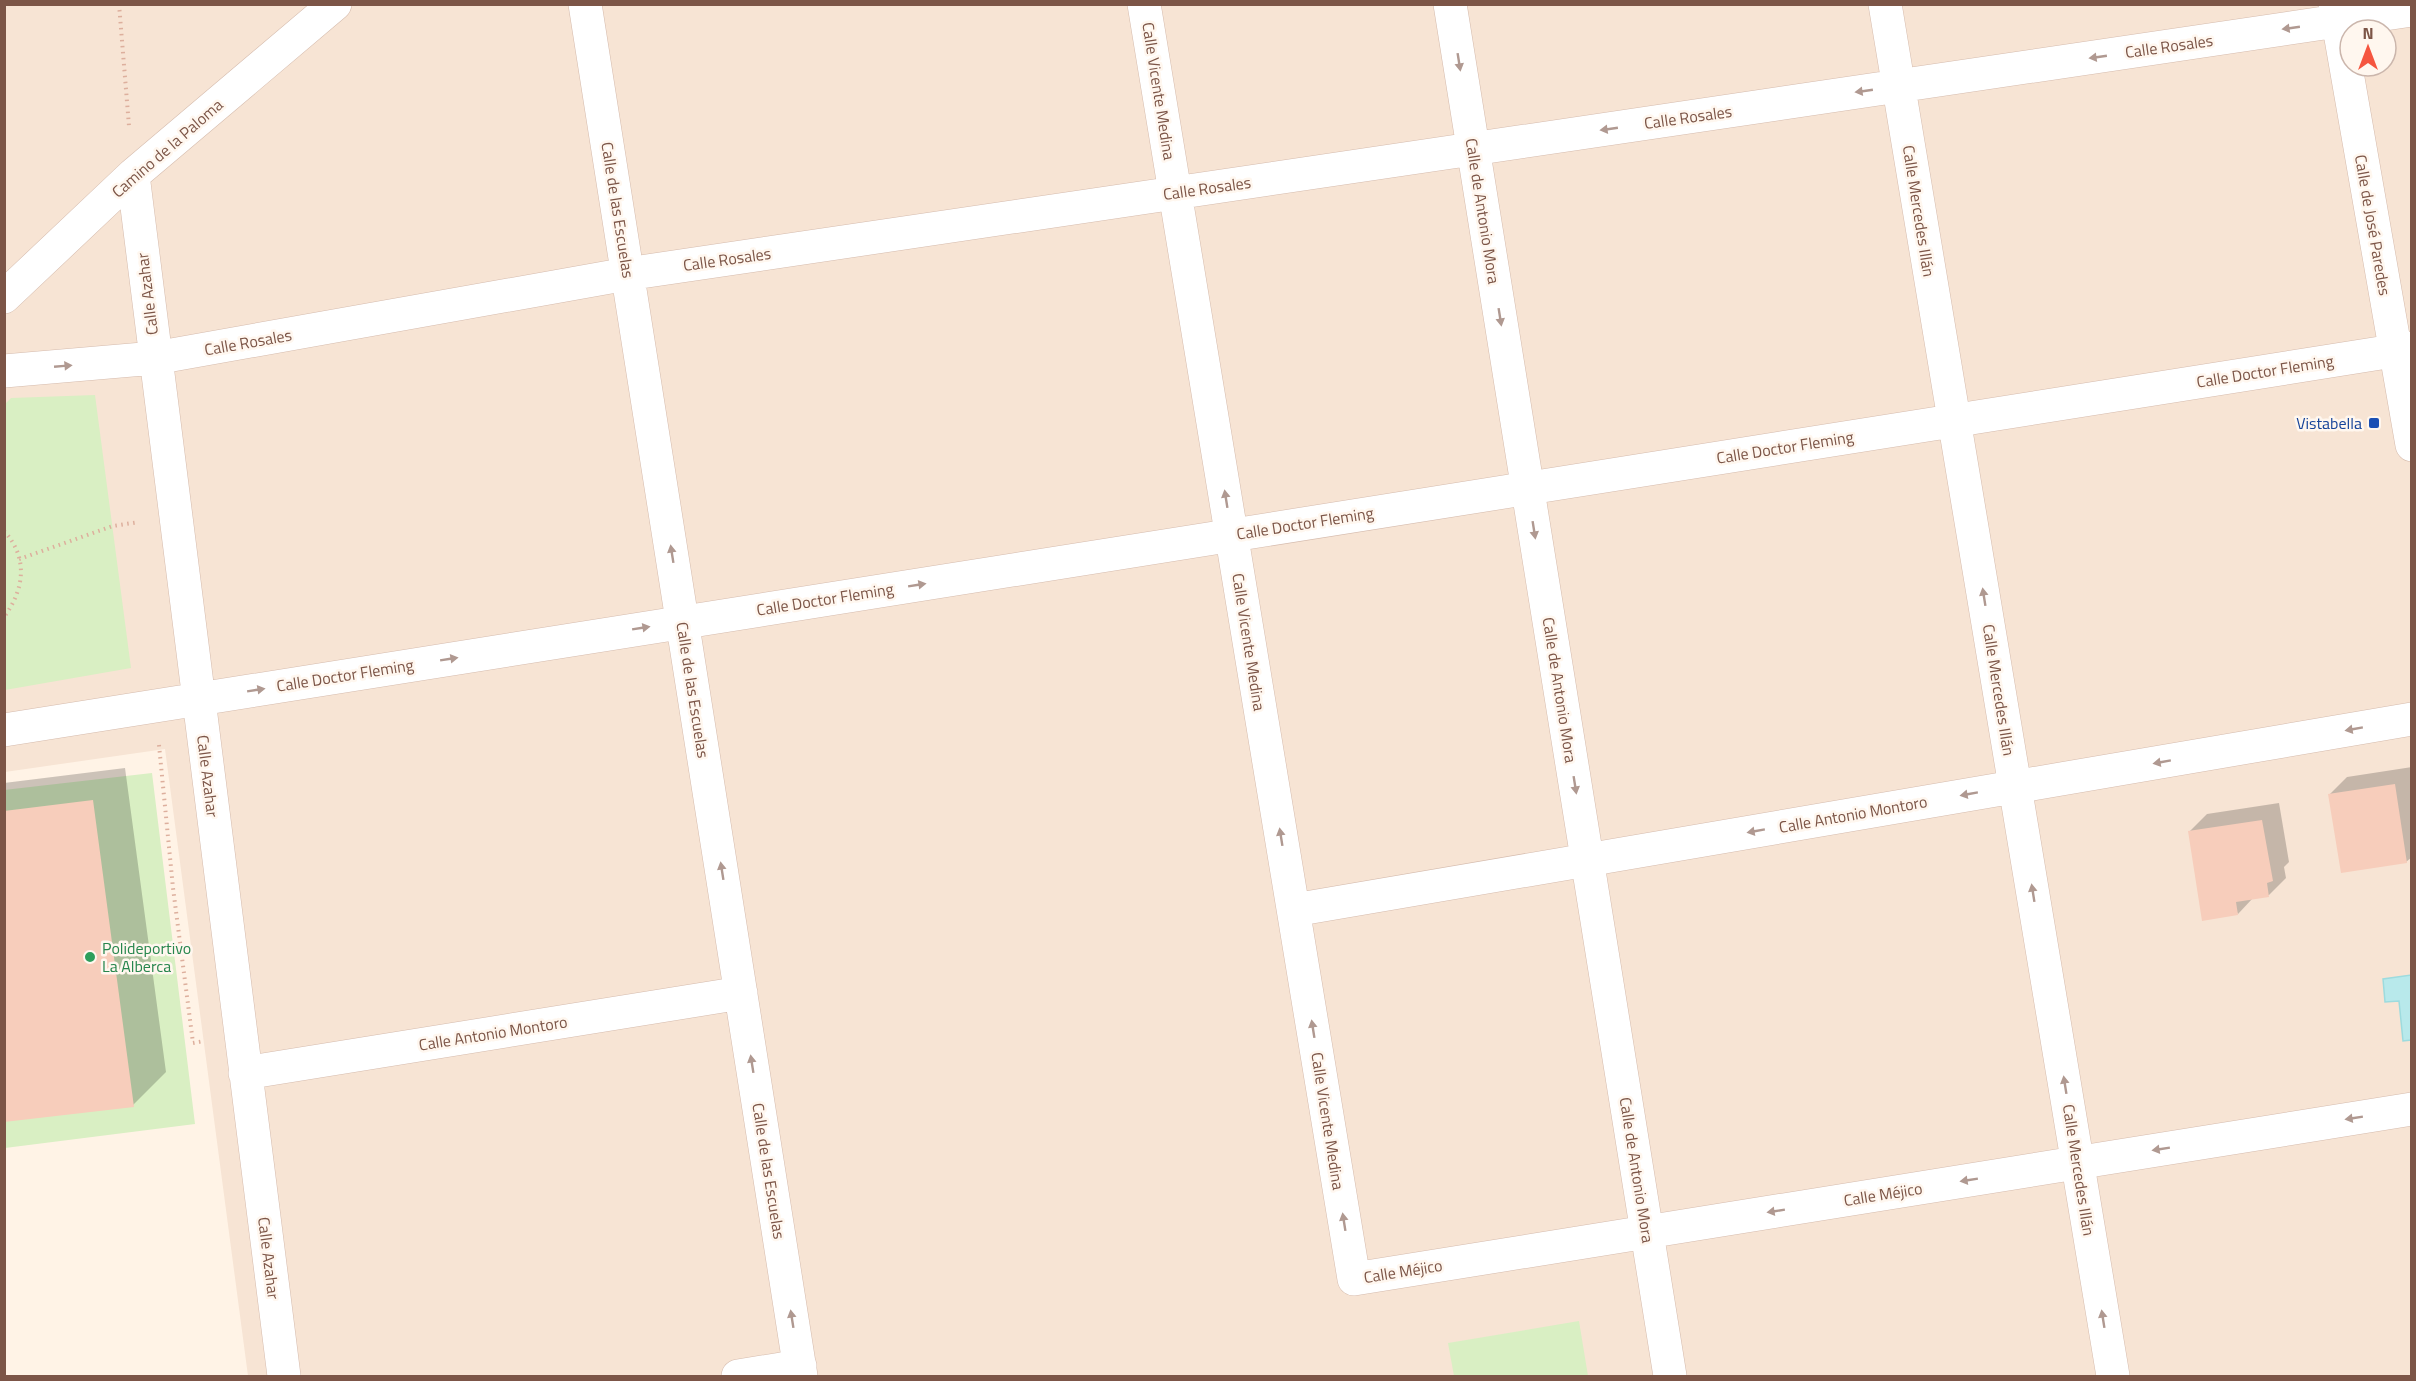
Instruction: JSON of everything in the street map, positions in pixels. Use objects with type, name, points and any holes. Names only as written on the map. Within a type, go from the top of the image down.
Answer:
[{"type":"street","name":"Camino de la Paloma","points":[[4,297],[133,175],[335,4]]},
{"type":"street","name":"Calle de las Escuelas","points":[[585,4],[801,1371]]},
{"type":"street","name":"Calle Vicente Medina","points":[[1144,4],[1354,1279]]},
{"type":"street","name":"Calle de Antonio Mora","points":[[1450,4],[1670,1377]]},
{"type":"street","name":"Calle Mercedes Illán","points":[[1885,4],[2113,1377]]},
{"type":"street","name":"Calle Rosales","points":[[4,371],[155,358],[627,274],[1899,86],[2337,13],[2412,10]]},
{"type":"street","name":"Calle de José Paredes","points":[[2337,13],[2403,349],[2412,445]]},
{"type":"street","name":"Calle Azahar","points":[[133,175],[284,1377]]},
{"type":"street","name":"Calle Doctor Fleming","points":[[4,730],[2403,349]]},
{"type":"street","name":"Calle Antonio Montoro","points":[[1293,910],[2412,719]]},
{"type":"street","name":"Calle Antonio Montoro","points":[[245,1073],[741,993]]},
{"type":"street","name":"Calle Méjico","points":[[1354,1279],[2412,1109]]},
{"type":"street","points":[[738,1377],[801,1371]]},
{"type":"path","points":[[119,4],[133,175]]},
{"type":"path","points":[[20,559],[113,526],[175,516]]},
{"type":"path","points":[[4,531],[11,538],[20,559],[21,580],[15,602],[4,617]]},
{"type":"path","points":[[155,705],[173,888],[193,1043],[241,1035]]},
{"type":"shaded area","points":[[4,5],[2411,5],[2411,1376],[248,1376],[165,749],[5,772]]},
{"type":"green space","points":[[95,395],[131,668],[5,690],[5,404],[11,398]]},
{"type":"green space","name":"Polideportivo La Alberca","points":[[152,773],[195,1124],[5,1148],[4,790]]},
{"type":"green space","points":[[1579,1321],[1588,1376],[1454,1376],[1448,1343]]},
{"type":"water","points":[[2411,975],[2411,1040],[2403,1041],[2399,1001],[2385,1002],[2383,979]]},
{"type":"building","points":[[2395,784],[2407,863],[2341,873],[2328,794]]},
{"type":"building","points":[[93,800],[134,1107],[4,1122],[4,811]]},
{"type":"building","points":[[2262,820],[2273,881],[2267,883],[2269,897],[2236,902],[2238,915],[2202,921],[2188,831]]},
{"type":"place","name":"Vistabella","points":[[2374,423]]},
{"type":"place","name":"Polideportivo La Alberca","points":[[90,957]]}]
